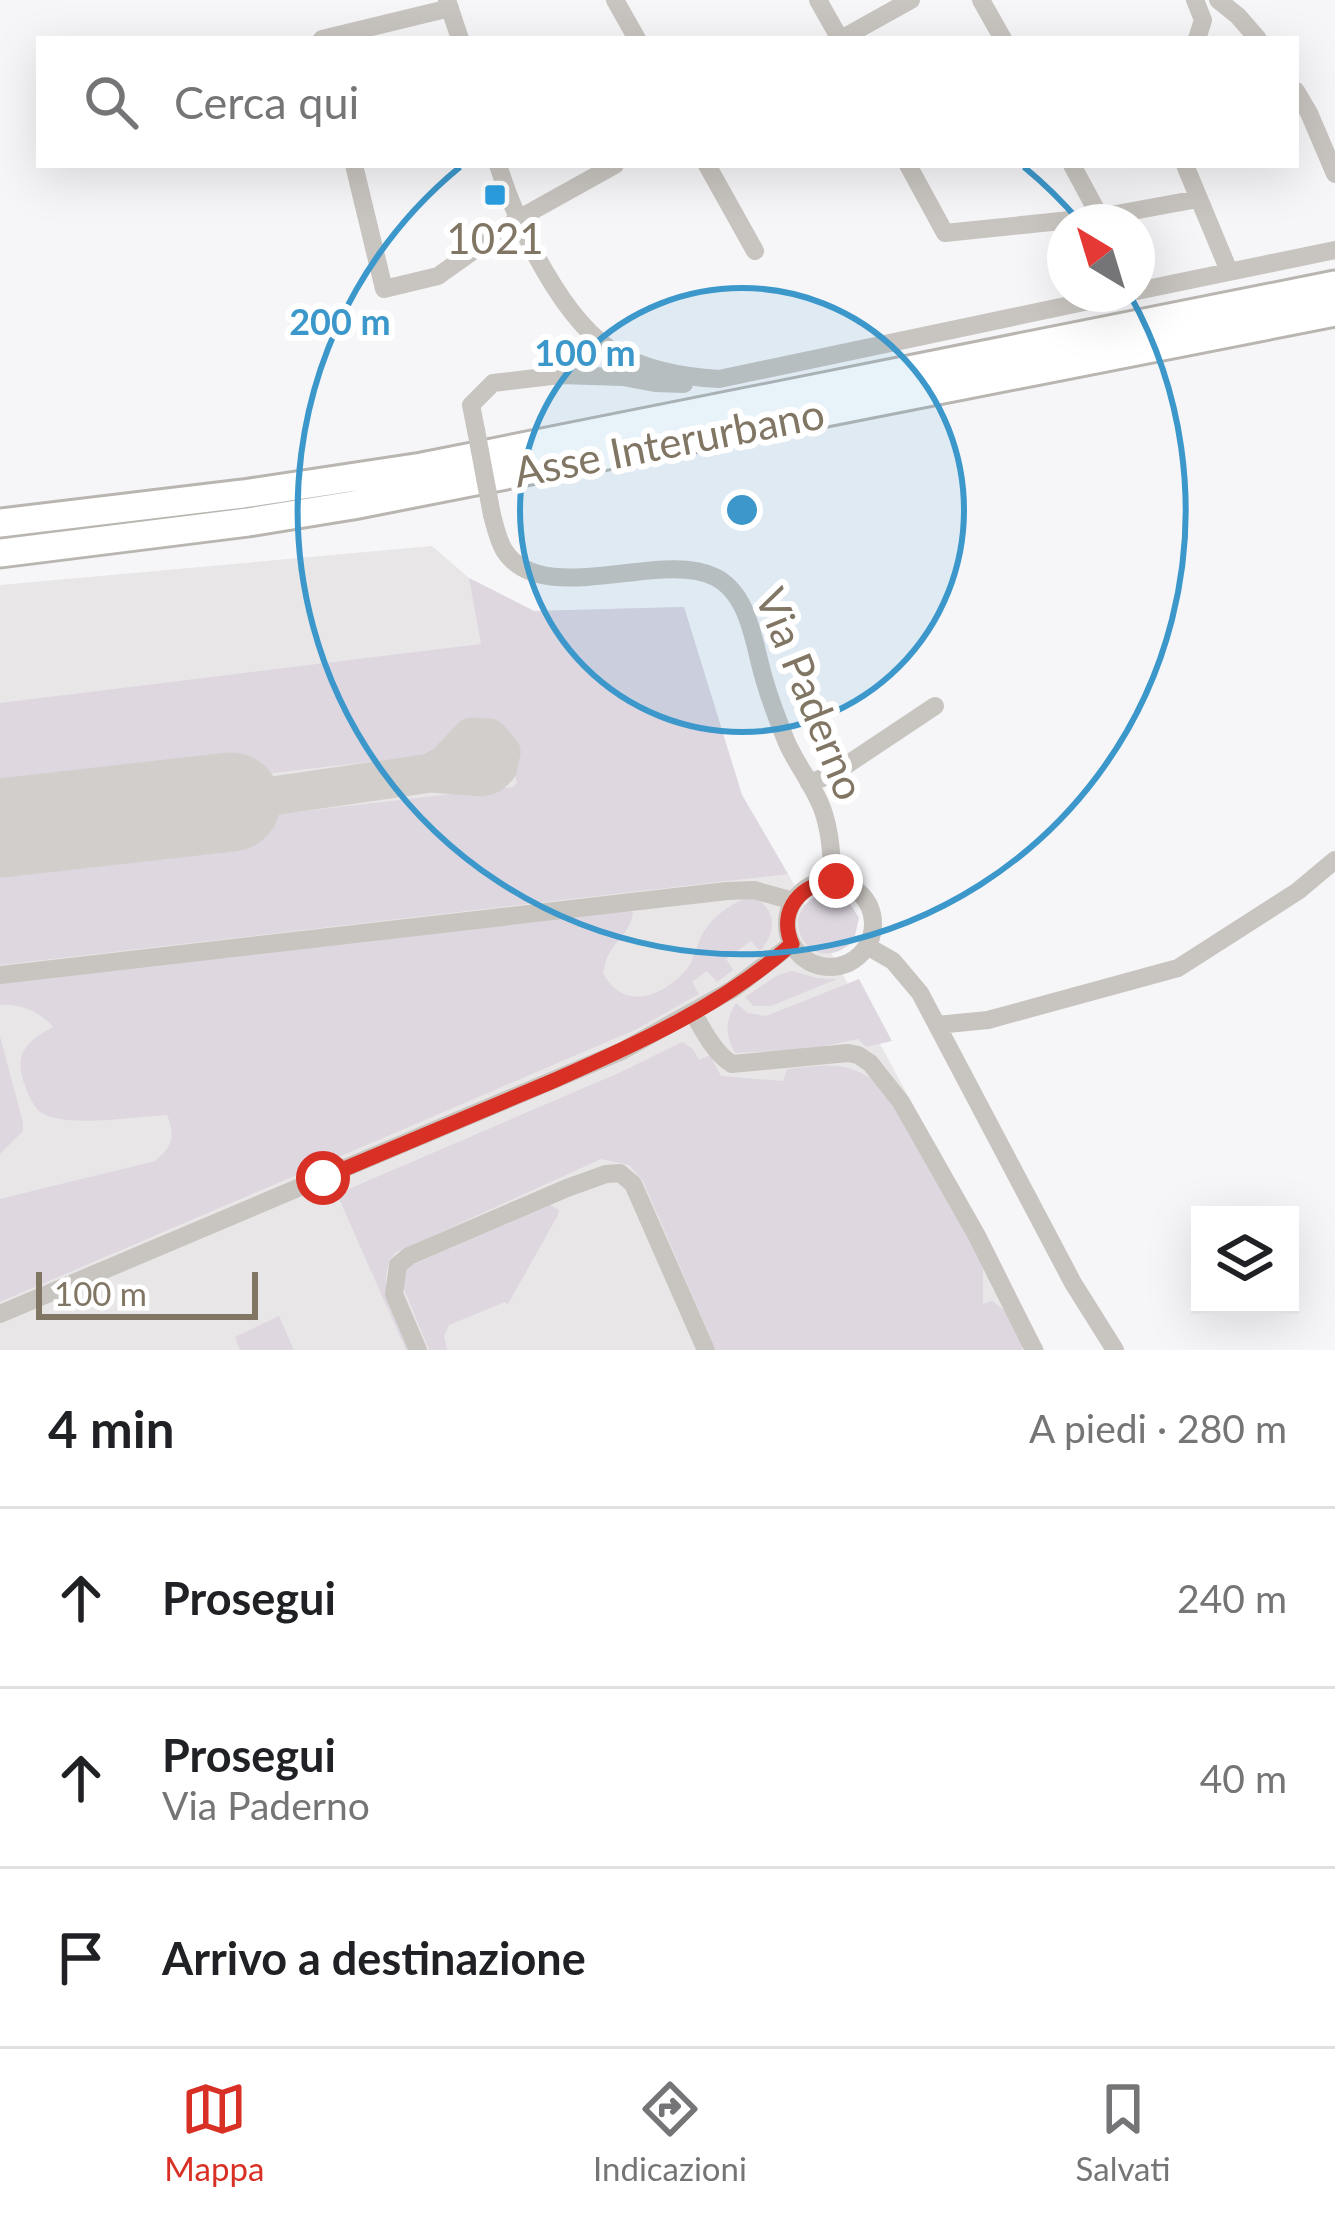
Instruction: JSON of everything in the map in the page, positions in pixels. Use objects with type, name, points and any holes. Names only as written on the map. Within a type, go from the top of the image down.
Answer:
[{"type":"highway","name":"Asse Interurbano","points":[[0,523],[422,467],[1335,285]]},
{"type":"highway","name":"Asse Interurbano","points":[[0,553],[353,505],[1335,312]]},
{"type":"street","points":[[615,0],[635,36]]},
{"type":"street","points":[[818,0],[839,36]]},
{"type":"street","points":[[846,36],[911,0]]},
{"type":"street","points":[[981,0],[1001,36]]},
{"type":"street","points":[[1195,0],[1202,20],[1199,33]]},
{"type":"street","points":[[1218,0],[1255,36]]},
{"type":"street","points":[[335,36],[449,4],[459,36]]},
{"type":"street","points":[[1299,96],[1335,174]]},
{"type":"street","points":[[355,168],[384,289],[438,276],[518,219],[611,168]]},
{"type":"street","name":"Via Paderno","points":[[499,168],[518,219],[552,283],[590,331],[616,354],[680,377],[718,380]]},
{"type":"street","points":[[709,168],[755,251]]},
{"type":"street","points":[[910,168],[945,233],[1047,222]]},
{"type":"street","points":[[1074,168],[1093,204]]},
{"type":"street","points":[[1186,168],[1229,272]]},
{"type":"street","points":[[1155,207],[1198,199]]},
{"type":"street","points":[[1155,287],[1335,250]]},
{"type":"street","name":"Via Paderno","points":[[831,881],[822,808],[788,746],[748,619],[731,589],[714,576],[688,569],[568,578],[529,572],[505,551],[491,515],[471,405],[493,383],[560,375],[676,385],[718,380],[1047,310]]},
{"type":"street","points":[[589,363],[590,331]]},
{"type":"street","name":"Via Paderno","points":[[560,375],[616,354]]},
{"type":"street","points":[[623,377],[640,363]]},
{"type":"street","points":[[808,783],[833,774],[935,706]]},
{"type":"street","points":[[937,1025],[988,1020],[1178,968],[1298,891],[1335,860]]},
{"type":"street","points":[[831,881],[860,892],[868,903],[873,928],[867,946],[851,961],[834,967],[802,956],[792,944],[787,921],[794,902],[809,886],[831,881]]},
{"type":"street","points":[[0,975],[728,891],[754,890],[794,902]]},
{"type":"street","points":[[0,1314],[586,1066],[693,1013],[792,944]]},
{"type":"street","points":[[867,946],[893,961],[920,993],[1073,1283],[1115,1350]]},
{"type":"street","points":[[693,1013],[725,1062],[732,1064],[848,1053],[870,1063],[901,1102],[977,1236],[1034,1350]]},
{"type":"street","points":[[418,1350],[394,1294],[398,1264],[567,1188],[620,1173],[633,1184],[706,1350]]},
{"type":"shaded area","points":[[432,546],[469,578],[534,611],[684,607],[742,795],[1045,1350],[0,1350],[0,585]]},
{"type":"shaded area","points":[[469,578],[534,611],[684,607],[742,795],[788,874],[0,965],[0,846],[517,783],[507,737],[495,723],[470,719],[453,729],[444,751],[436,754],[0,805],[0,703],[481,644]]},
{"type":"shaded area","points":[[824,893],[847,899],[859,918],[854,940],[839,951],[824,953],[803,940],[799,928],[800,914],[808,902]]},
{"type":"shaded area","points":[[753,896],[767,908],[772,922],[760,951],[751,941],[726,959],[733,970],[717,982],[707,971],[692,982],[699,994],[637,1029],[0,1302],[0,1199],[155,1161],[172,1135],[167,1115],[80,1121],[38,1110],[24,1084],[21,1058],[33,1040],[53,1027],[29,1010],[0,1005],[0,980],[626,908],[633,913],[631,920],[603,973],[621,993],[644,996],[677,979],[711,922]]},
{"type":"shaded area","points":[[792,971],[837,979],[771,1006],[753,1006],[745,997],[778,975]]},
{"type":"shaded area","points":[[859,979],[892,1041],[866,1047],[858,1039],[809,1049],[735,1053],[728,1028],[736,1003],[748,1013],[766,1016]]},
{"type":"shaded area","points":[[0,1036],[23,1131],[0,1154]]},
{"type":"shaded area","points":[[682,1042],[699,1060],[710,1055],[721,1076],[783,1081],[787,1069],[841,1067],[863,1074],[887,1092],[983,1264],[983,1304],[992,1301],[1007,1312],[1022,1350],[716,1350],[643,1181],[629,1165],[601,1159],[395,1253],[386,1276],[387,1289],[411,1350],[406,1350],[337,1194]]},
{"type":"shaded area","points":[[550,1205],[559,1210],[558,1215],[508,1304],[449,1325],[444,1336],[447,1350],[429,1350],[401,1282],[407,1267]]},
{"type":"shaded area","points":[[279,1316],[294,1350],[240,1350],[235,1337]]},
{"type":"taxiway","points":[[231,802],[431,773],[482,777],[498,767],[501,752],[489,738],[472,737],[431,773]]},
{"type":"runway","points":[[0,828],[231,802]]},
{"type":"place","name":"1021","points":[[495,195]]},
{"type":"route","points":[[323,1178],[622,1051],[693,1013],[792,944],[787,921],[798,895],[822,881],[836,881]]}]
